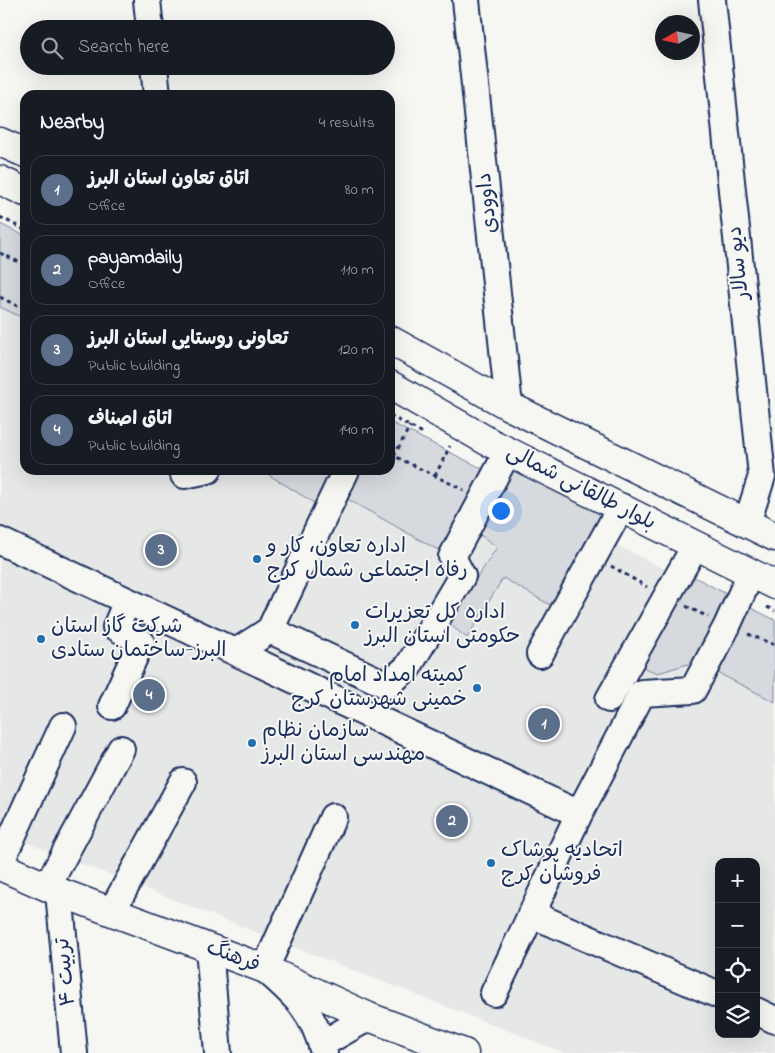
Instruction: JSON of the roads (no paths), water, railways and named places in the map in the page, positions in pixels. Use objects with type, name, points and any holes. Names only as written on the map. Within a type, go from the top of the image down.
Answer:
[{"type":"main road","points":[[0,142],[20,151]]},
{"type":"main road","name":"بلوار طالقانی شمالی","points":[[395,343],[509,406],[775,537]]},
{"type":"main road","name":"بلوار طالقانی شمالی","points":[[395,388],[482,438],[775,585]]},
{"type":"main road","name":"فرهنگ","points":[[0,864],[53,889],[265,969],[368,1017],[464,1053]]},
{"type":"street","points":[[147,0],[149,20]]},
{"type":"street","name":"داوودی","points":[[466,0],[509,406]]},
{"type":"street","name":"دیو سالار","points":[[712,0],[768,476],[747,523]]},
{"type":"street","points":[[155,75],[156,90]]},
{"type":"street","points":[[270,630],[387,685],[408,667],[462,576],[452,557],[508,451]]},
{"type":"street","points":[[236,652],[270,630],[344,475]]},
{"type":"street","points":[[540,654],[621,507]]},
{"type":"street","points":[[0,541],[579,814]]},
{"type":"street","points":[[608,699],[696,546]]},
{"type":"street","points":[[494,993],[579,814],[642,693],[693,690],[727,626],[750,573]]},
{"type":"street","points":[[112,706],[141,642],[116,626],[127,601]]},
{"type":"street","points":[[0,864],[63,726]]},
{"type":"street","points":[[53,889],[121,749]]},
{"type":"street","points":[[112,911],[183,782]]},
{"type":"street","points":[[328,1049],[307,1009],[265,969],[333,817]]},
{"type":"street","name":"تربیت ۴","points":[[53,889],[74,1053]]},
{"type":"street","points":[[531,914],[715,993]]},
{"type":"street","points":[[209,948],[218,1053]]},
{"type":"street","points":[[325,997],[328,1049]]},
{"type":"street","points":[[760,1014],[775,1020]]},
{"type":"street","points":[[328,1049],[368,1017]]},
{"type":"place","name":"تعاونی روستایی استان البرز","points":[[161,550]]},
{"type":"place","name":"اداره تعاون، کار و رفاه اجتماعی شمال کرج","points":[[257,559]]},
{"type":"place","name":"اداره کل تعزیرات حکومتی استان البرز","points":[[355,625]]},
{"type":"place","name":"شرکت گاز استان البرز-ساختمان ستادی","points":[[41,639]]},
{"type":"place","name":"کمیته امداد امام خمینی شهرستان کرج","points":[[477,688]]},
{"type":"place","name":"اتاق اصناف","points":[[149,695]]},
{"type":"place","name":"اتاق تعاون استان البرز","points":[[544,724]]},
{"type":"place","name":"سازمان نظام مهندسی استان البرز","points":[[252,743]]},
{"type":"place","name":"payamdaily","points":[[452,821]]},
{"type":"place","name":"اتحادیه پوشاک فروشان کرج","points":[[491,863]]}]
